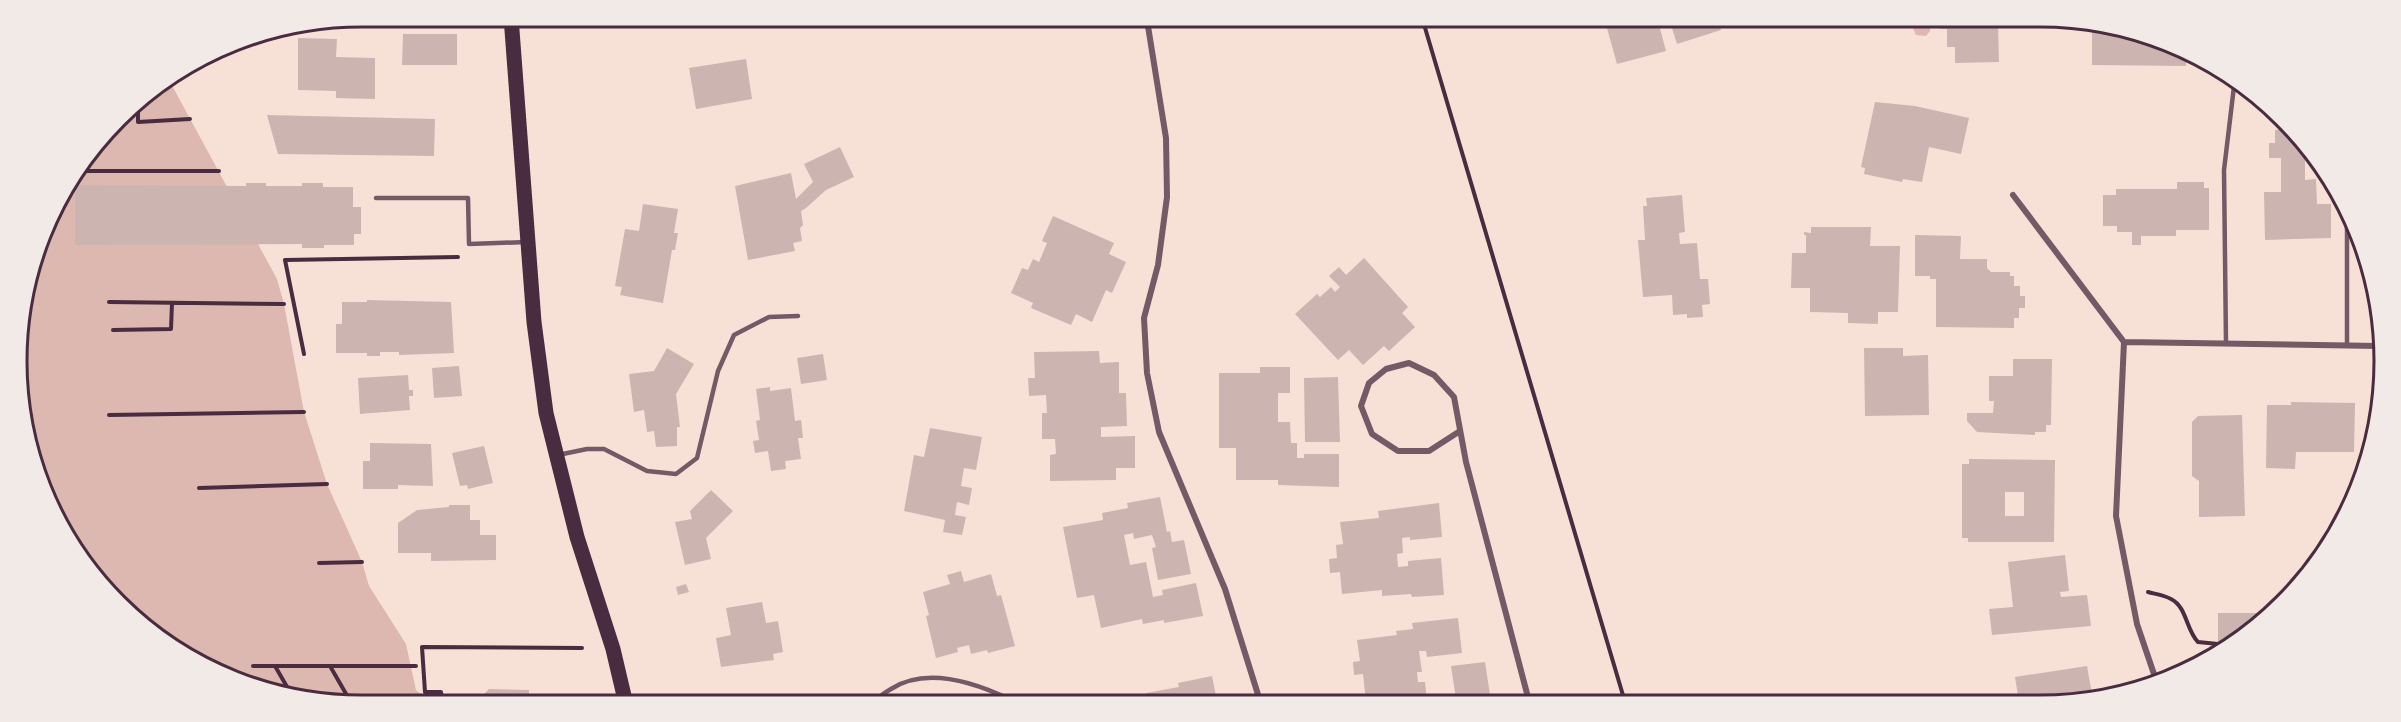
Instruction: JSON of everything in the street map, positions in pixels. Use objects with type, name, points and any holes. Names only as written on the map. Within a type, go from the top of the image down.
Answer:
[{"type":"main road","points":[[512,27],[527,242],[546,413],[577,537],[613,649],[624,695]]},
{"type":"street","points":[[1148,27],[1166,138],[1167,197],[1158,265],[1144,318],[1147,373],[1159,432],[1225,589],[1258,695]]},
{"type":"street","points":[[2013,195],[2124,342],[2116,516],[2137,624],[2154,675]]},
{"type":"street","points":[[2124,342],[2373,346]]},
{"type":"street","points":[[1460,431],[1429,451],[1398,451],[1372,434],[1361,406],[1369,383],[1386,369],[1409,363],[1434,375],[1454,397],[1466,462],[1527,695]]},
{"type":"lane","points":[[2226,343],[2224,170],[2234,89]]},
{"type":"lane","points":[[376,198],[468,198],[469,244],[527,242]]},
{"type":"lane","points":[[2347,229],[2347,345]]},
{"type":"lane","points":[[556,456],[587,449],[604,448],[646,471],[676,474],[697,458],[718,371],[734,335],[769,317],[798,316]]},
{"type":"lane","points":[[884,695],[896,686],[915,679],[938,677],[1000,695]]},
{"type":"path","points":[[1425,27],[1623,695]]},
{"type":"path","points":[[138,113],[138,122],[190,119]]},
{"type":"path","points":[[86,171],[219,171]]},
{"type":"path","points":[[304,354],[285,260],[460,257]]},
{"type":"path","points":[[109,302],[284,304]]},
{"type":"path","points":[[113,330],[171,329],[172,303]]},
{"type":"path","points":[[109,415],[304,412]]},
{"type":"path","points":[[199,488],[327,484]]},
{"type":"path","points":[[318,563],[362,562]]},
{"type":"path","points":[[2155,594],[2171,598],[2178,604],[2185,616],[2190,634],[2198,642],[2217,644]]},
{"type":"path","points":[[441,695],[441,692],[425,692],[422,647],[582,648]]},
{"type":"path","points":[[253,666],[416,666]]},
{"type":"path","points":[[275,666],[287,687]]},
{"type":"path","points":[[330,666],[346,694]]},
{"type":"shaded area","points":[[1912,27],[1930,27],[1926,36],[1916,35]]},
{"type":"shaded area","points":[[172,85],[277,279],[284,304],[304,412],[327,484],[362,562],[369,586],[406,644],[416,690],[422,695],[339,694],[296,689],[233,670],[213,661],[175,639],[158,626],[110,581],[83,547],[52,489],[33,426],[28,383],[30,317],[38,275],[61,213],[83,175],[125,125]]},
{"type":"building","points":[[1607,27],[1660,27],[1666,51],[1617,64]]},
{"type":"building","points":[[1672,27],[1720,27],[1721,30],[1677,44]]},
{"type":"building","points":[[1940,27],[1998,27],[1999,62],[1955,63],[1955,47],[1947,47],[1947,29],[1940,29]]},
{"type":"building","points":[[2092,31],[2126,38],[2186,60],[2186,66],[2092,65]]},
{"type":"building","points":[[403,34],[457,34],[457,65],[402,65]]},
{"type":"building","points":[[298,38],[337,39],[336,57],[375,58],[375,99],[336,98],[336,91],[298,90]]},
{"type":"building","points":[[746,59],[752,99],[696,109],[689,68]]},
{"type":"building","points":[[1875,102],[1915,106],[1969,118],[1961,154],[1929,147],[1922,182],[1903,179],[1902,182],[1864,174],[1865,168],[1861,167]]},
{"type":"building","points":[[267,115],[435,119],[434,156],[278,154]]},
{"type":"building","points":[[2275,130],[2280,130],[2305,158],[2305,180],[2316,179],[2317,204],[2331,204],[2331,238],[2265,240],[2264,192],[2281,192],[2281,158],[2269,158],[2269,143],[2275,143]]},
{"type":"building","points":[[840,147],[854,177],[826,190],[801,211],[802,241],[793,243],[795,251],[748,260],[735,186],[791,173],[796,199],[813,182],[804,164]]},
{"type":"building","points":[[2177,182],[2204,182],[2204,188],[2209,188],[2209,230],[2176,230],[2176,236],[2141,236],[2141,245],[2132,245],[2132,232],[2117,232],[2117,226],[2103,226],[2103,195],[2116,195],[2116,189],[2177,189]]},
{"type":"building","points":[[246,183],[266,183],[266,186],[302,186],[302,183],[323,183],[323,187],[353,187],[353,207],[361,207],[361,234],[354,234],[354,245],[324,245],[324,248],[302,248],[302,244],[75,245],[75,189],[77,185],[246,186]]},
{"type":"building","points":[[1682,195],[1685,232],[1679,233],[1680,244],[1697,243],[1700,279],[1708,279],[1710,304],[1702,305],[1703,317],[1687,318],[1687,314],[1673,315],[1672,295],[1643,297],[1638,240],[1645,240],[1643,206],[1647,206],[1646,198]]},
{"type":"building","points":[[643,204],[678,209],[674,233],[678,233],[675,250],[672,250],[663,303],[620,295],[622,287],[615,286],[625,229],[639,231]]},
{"type":"building","points":[[1053,216],[1114,243],[1109,254],[1126,262],[1112,293],[1106,290],[1092,322],[1076,314],[1071,325],[1031,308],[1033,303],[1011,293],[1022,268],[1028,270],[1033,259],[1039,262],[1047,243],[1042,241]]},
{"type":"building","points":[[1811,227],[1871,227],[1870,246],[1900,246],[1898,312],[1878,312],[1878,324],[1848,323],[1848,313],[1810,312],[1810,288],[1791,288],[1792,253],[1806,253],[1804,232],[1811,233]]},
{"type":"building","points":[[1915,235],[1961,236],[1960,259],[1987,259],[1987,268],[1991,272],[2010,272],[2010,276],[2014,276],[2014,286],[2020,286],[2020,296],[2025,296],[2025,308],[2019,308],[2019,318],[2014,318],[2014,328],[1936,327],[1936,279],[1930,279],[1930,276],[1915,276]]},
{"type":"building","points":[[1364,258],[1408,307],[1402,313],[1415,327],[1389,351],[1384,346],[1363,365],[1349,350],[1338,360],[1295,314],[1317,294],[1320,297],[1331,287],[1335,292],[1340,287],[1329,276],[1339,267],[1346,275]]},
{"type":"building","points":[[367,300],[451,302],[454,353],[399,355],[399,352],[380,352],[380,356],[367,356],[367,353],[336,353],[336,324],[342,324],[342,302],[367,302]]},
{"type":"building","points":[[667,348],[694,364],[676,394],[680,427],[677,427],[677,446],[656,447],[654,431],[647,432],[644,410],[634,412],[629,374],[654,371]]},
{"type":"building","points":[[1864,348],[1903,348],[1903,356],[1928,355],[1929,415],[1865,416]]},
{"type":"building","points":[[1099,351],[1100,363],[1119,362],[1119,393],[1126,393],[1127,426],[1101,427],[1101,437],[1135,436],[1135,468],[1116,468],[1116,480],[1050,481],[1050,455],[1056,454],[1055,439],[1042,439],[1042,413],[1047,413],[1046,395],[1029,396],[1028,378],[1035,378],[1034,352]]},
{"type":"building","points":[[823,354],[827,380],[801,384],[797,358]]},
{"type":"building","points":[[2013,359],[2052,359],[2051,425],[2046,425],[2046,432],[2035,432],[2035,435],[1977,432],[1967,421],[1967,413],[1993,413],[1994,401],[1989,401],[1989,376],[2013,376]]},
{"type":"building","points":[[459,366],[462,396],[434,398],[432,368]]},
{"type":"building","points":[[1260,367],[1290,367],[1290,393],[1278,393],[1278,422],[1290,422],[1291,443],[1297,443],[1297,458],[1304,458],[1304,454],[1339,454],[1339,487],[1278,485],[1278,480],[1236,480],[1236,448],[1219,448],[1219,373],[1260,373]]},
{"type":"building","points":[[408,375],[409,390],[413,390],[413,396],[409,396],[410,410],[360,414],[358,378]]},
{"type":"building","points":[[1338,377],[1340,442],[1305,442],[1304,378]]},
{"type":"building","points":[[770,387],[770,391],[791,388],[795,421],[801,420],[803,438],[798,438],[801,459],[785,461],[786,469],[771,471],[768,451],[755,453],[753,441],[759,440],[756,421],[760,420],[756,389]]},
{"type":"building","points":[[2291,402],[2355,403],[2354,452],[2296,452],[2295,469],[2266,468],[2267,405],[2291,405]]},
{"type":"building","points":[[2242,415],[2245,516],[2199,517],[2199,481],[2192,476],[2192,422],[2198,416]]},
{"type":"building","points":[[930,428],[982,437],[976,470],[964,468],[961,486],[972,488],[969,505],[957,502],[955,515],[966,517],[962,535],[943,532],[945,520],[904,511],[914,455],[924,457]]},
{"type":"building","points":[[370,443],[431,444],[433,486],[398,485],[398,489],[363,489],[363,461],[370,461]]},
{"type":"building","points":[[484,446],[493,483],[468,489],[467,485],[460,486],[452,453]]},
{"type":"building","points":[[1969,459],[2055,460],[2054,542],[1968,542],[1968,538],[1962,538],[1962,464],[1969,464]],"holes":[[[2005,492],[2024,492],[2024,516],[2005,516]]]},
{"type":"building","points":[[711,490],[733,511],[706,538],[711,559],[685,565],[675,522],[692,519],[690,511]]},
{"type":"building","points":[[1160,497],[1167,532],[1170,531],[1172,542],[1184,540],[1191,574],[1158,580],[1152,548],[1156,547],[1152,535],[1134,539],[1133,533],[1124,535],[1130,565],[1146,562],[1153,597],[1163,595],[1162,590],[1196,583],[1203,616],[1164,623],[1164,620],[1143,624],[1142,619],[1101,628],[1094,595],[1077,598],[1063,527],[1103,520],[1102,513],[1128,508],[1127,503]]},
{"type":"building","points":[[1439,503],[1442,537],[1410,540],[1410,537],[1402,538],[1403,553],[1397,554],[1398,567],[1408,566],[1408,561],[1441,558],[1444,595],[1382,596],[1382,590],[1342,594],[1340,572],[1330,573],[1329,559],[1337,558],[1336,545],[1343,544],[1340,522],[1379,518],[1378,511]]},
{"type":"building","points":[[449,505],[470,505],[470,520],[480,520],[480,535],[496,535],[496,560],[431,561],[431,553],[398,553],[398,523],[417,510],[449,507]]},
{"type":"building","points":[[2065,555],[2069,591],[2060,592],[2061,597],[2087,595],[2091,626],[1992,635],[1989,609],[2013,607],[2008,562]]},
{"type":"building","points":[[961,571],[964,582],[991,574],[997,596],[1001,595],[1015,646],[988,653],[987,650],[971,654],[969,645],[957,648],[958,652],[936,658],[923,592],[950,584],[947,575]]},
{"type":"building","points":[[686,584],[689,592],[678,595],[676,587]]},
{"type":"building","points":[[762,602],[766,623],[778,621],[783,652],[773,654],[774,660],[721,667],[716,638],[731,635],[726,608]]},
{"type":"building","points":[[2218,613],[2259,613],[2226,639],[2218,644]]},
{"type":"building","points":[[1458,618],[1462,653],[1427,657],[1426,651],[1419,651],[1422,672],[1417,672],[1418,682],[1425,682],[1426,695],[1365,695],[1363,674],[1354,675],[1353,662],[1360,661],[1357,640],[1397,635],[1396,631],[1413,629],[1412,623]]},
{"type":"building","points":[[1485,662],[1490,695],[1455,695],[1451,666]]},
{"type":"building","points":[[2087,666],[2091,691],[2018,695],[2015,677]]},
{"type":"building","points":[[1212,676],[1216,695],[1146,695],[1146,693],[1179,687],[1178,683]]},
{"type":"building","points":[[489,689],[529,690],[529,695],[483,695]]}]
